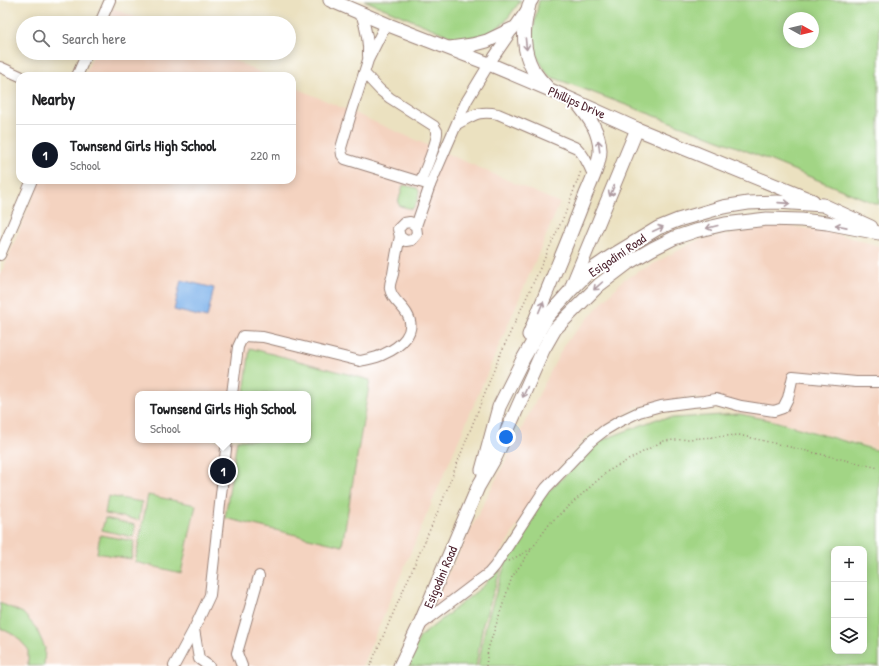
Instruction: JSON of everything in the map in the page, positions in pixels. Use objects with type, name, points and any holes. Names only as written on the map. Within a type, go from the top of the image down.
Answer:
[{"type":"main road","name":"Phillips Drive","points":[[330,0],[386,24],[489,64],[637,129],[824,205]]},
{"type":"main road","points":[[531,3],[524,30],[527,53],[534,71],[548,89]]},
{"type":"main road","points":[[448,48],[472,45],[487,41],[512,29]]},
{"type":"main road","points":[[499,408],[576,221],[598,163],[600,151],[595,129],[590,119],[576,102]]},
{"type":"main road","points":[[555,329],[637,129]]},
{"type":"main road","name":"Esigodini Road","points":[[478,487],[499,408],[523,359],[547,317],[591,270],[610,257],[658,228],[678,220],[723,207],[748,203],[777,202],[824,205],[879,230]]},
{"type":"main road","name":"Esigodini Road","points":[[400,666],[419,626],[478,487],[496,456],[543,350],[555,329],[599,285],[628,263],[674,238],[694,231],[725,224],[767,219],[801,220],[828,223],[879,233]]},
{"type":"street","points":[[103,16],[110,0]]},
{"type":"street","points":[[232,391],[238,347],[243,336],[263,337],[360,361],[384,354],[406,338],[410,331],[411,324],[407,314],[393,299],[390,288],[400,237],[406,241],[412,240],[417,234],[416,226],[430,185],[466,102],[489,64],[531,3]]},
{"type":"street","points":[[361,13],[368,38],[368,60]]},
{"type":"street","points":[[386,24],[368,60],[351,114],[342,148],[342,155],[345,159],[430,185]]},
{"type":"street","points":[[79,72],[84,60]]},
{"type":"street","points":[[0,67],[16,74]]},
{"type":"street","points":[[364,73],[390,98],[434,126],[436,136],[420,182]]},
{"type":"street","points":[[457,124],[479,113],[487,112],[498,114],[577,148],[582,152],[593,175]]},
{"type":"street","points":[[0,255],[30,184]]},
{"type":"street","points":[[419,626],[495,566],[546,488],[591,441],[620,421],[639,412],[661,406],[716,399],[741,406],[774,411],[783,408],[788,398],[793,376],[856,382],[879,382]]},
{"type":"street","points":[[174,666],[194,629],[210,594],[227,443]]},
{"type":"street","points":[[242,666],[237,653],[259,576]]},
{"type":"street","points":[[194,629],[199,659],[209,666]]},
{"type":"path","points":[[370,666],[442,502],[499,357],[565,214],[586,160]]},
{"type":"path","points":[[486,666],[488,649],[512,577],[550,523],[608,471],[663,441],[739,435],[879,468]]},
{"type":"shaded area","points":[[113,8],[132,16],[110,16]]},
{"type":"shaded area","points":[[91,60],[233,60],[260,72],[86,72]]},
{"type":"shaded area","points":[[296,88],[560,203],[362,666],[0,666],[0,276],[38,184],[296,184]]},
{"type":"shaded area","points":[[780,225],[827,231],[879,246],[879,449],[774,420],[736,412],[693,397],[638,407],[586,437],[537,493],[483,582],[418,633],[565,343],[623,280],[698,240]]},
{"type":"green space","points":[[364,0],[521,0],[504,23],[485,35],[457,39]]},
{"type":"green space","points":[[539,0],[879,0],[879,205],[732,145],[549,76],[530,46]]},
{"type":"green space","points":[[403,185],[417,188],[419,191],[418,198],[412,209],[400,206],[398,203]]},
{"type":"green space","points":[[250,348],[370,380],[342,546],[225,518],[237,443],[311,443],[311,391],[244,391]]},
{"type":"green space","points":[[740,414],[774,421],[879,451],[879,666],[478,666],[486,624],[510,549],[541,499],[600,441],[657,419]]},
{"type":"green space","points":[[148,495],[196,505],[181,573],[135,562]]},
{"type":"green space","points":[[108,496],[142,502],[139,520],[105,514]]},
{"type":"green space","points":[[105,518],[135,525],[133,537],[102,530]]},
{"type":"green space","points":[[100,535],[134,541],[131,559],[97,553]]},
{"type":"green space","points":[[501,569],[483,624],[476,666],[405,666],[420,637],[487,583],[489,576]]},
{"type":"green space","points":[[0,603],[23,613],[36,628],[45,648],[44,666],[28,666],[28,649],[16,636],[0,628]]},
{"type":"water","points":[[181,280],[214,288],[207,318],[174,310]]},
{"type":"place","name":"Townsend Girls High School","points":[[223,471]]}]
